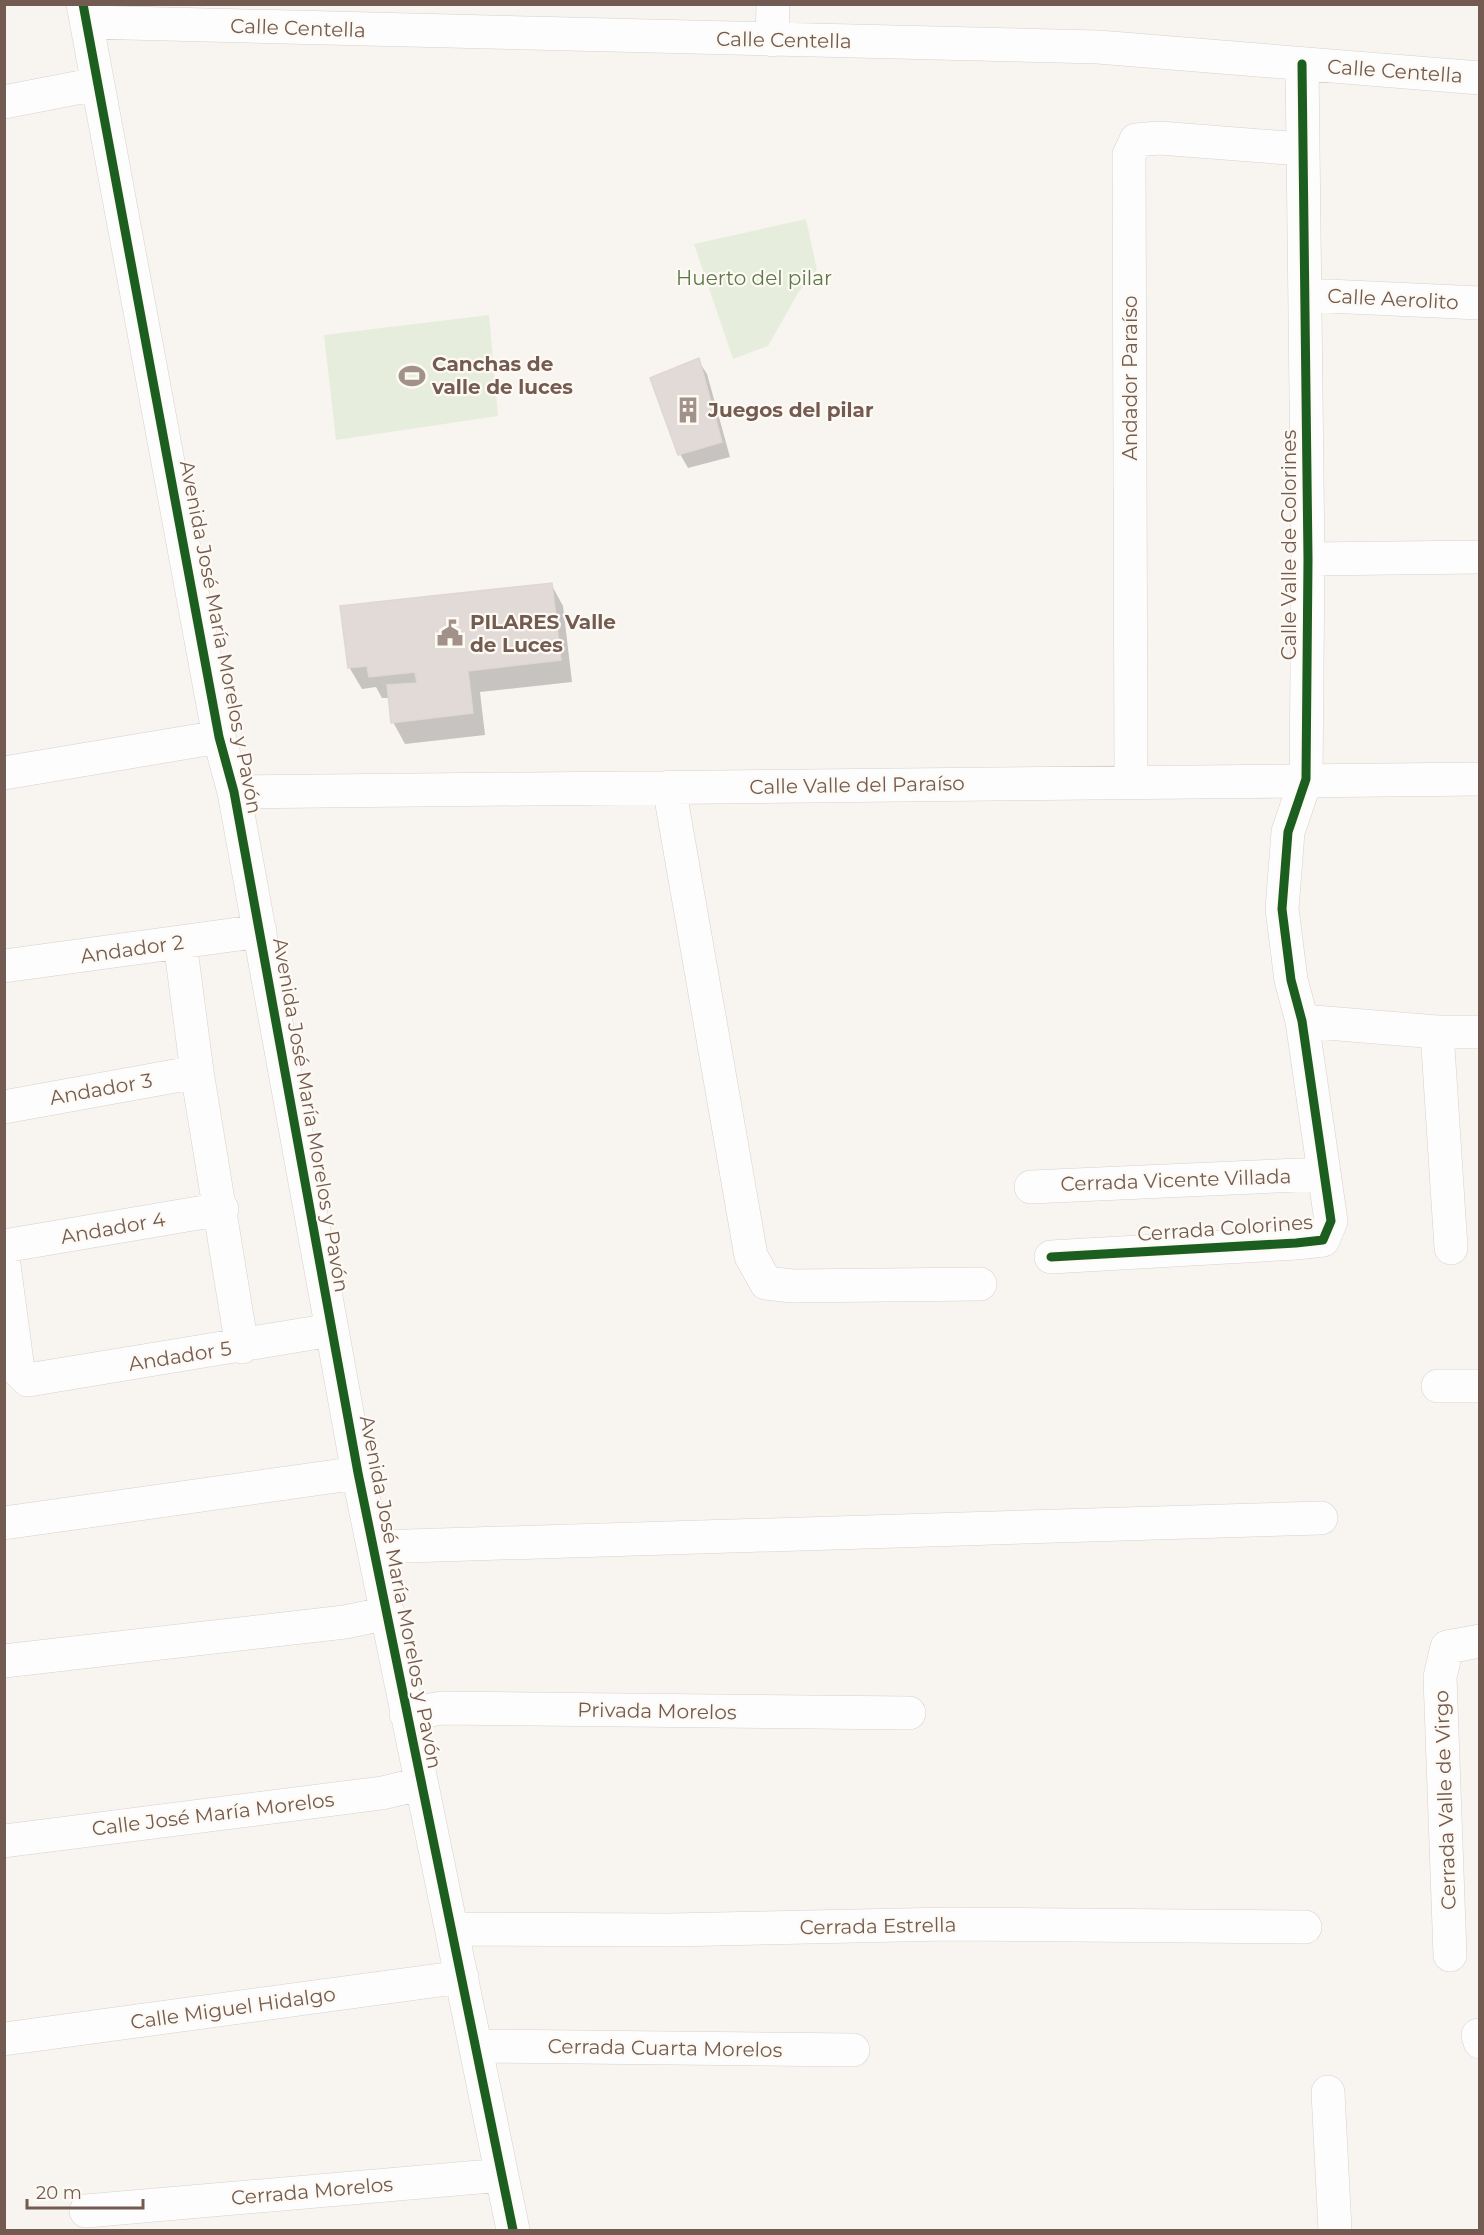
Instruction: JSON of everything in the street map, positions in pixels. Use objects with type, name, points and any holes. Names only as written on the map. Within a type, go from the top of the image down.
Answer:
[{"type":"street","points":[[772,40],[773,4]]},
{"type":"street","name":"Calle Centella","points":[[85,13],[772,40],[1098,47],[1479,78]]},
{"type":"street","name":"Avenida José María Morelos y Pavón","points":[[85,13],[219,737],[234,792],[260,931],[358,1473],[375,1547],[420,1784],[513,2230]]},
{"type":"street","name":"Calle Valle de Colorines","points":[[1302,64],[1308,559],[1306,779],[1288,832],[1282,909],[1291,981],[1302,1021]]},
{"type":"street","points":[[4,102],[97,84]]},
{"type":"street","name":"Andador Paraíso","points":[[1131,783],[1129,155],[1136,140],[1158,138],[1302,149]]},
{"type":"street","name":"Calle Aerolito","points":[[1306,295],[1479,303]]},
{"type":"street","points":[[1308,559],[1479,557]]},
{"type":"street","points":[[4,773],[219,737]]},
{"type":"street","name":"Calle Valle del Paraíso","points":[[234,792],[1131,783],[1306,779],[1479,779]]},
{"type":"street","points":[[669,787],[750,1256],[766,1283],[792,1286],[980,1284]]},
{"type":"street","name":"Andador 2","points":[[4,966],[260,931]]},
{"type":"street","points":[[180,942],[197,1072],[222,1209],[243,1347]]},
{"type":"street","points":[[1302,1021],[1437,1032],[1479,1032]]},
{"type":"street","name":"Cerrada Colorines","points":[[1051,1257],[1323,1240],[1331,1221],[1322,1174],[1302,1021]]},
{"type":"street","points":[[1437,1032],[1451,1248]]},
{"type":"street","name":"Andador 3","points":[[4,1107],[197,1072]]},
{"type":"street","name":"Cerrada Vicente Villada","points":[[1031,1187],[1322,1174]]},
{"type":"street","name":"Andador 4","points":[[4,1246],[222,1209]]},
{"type":"street","name":"Andador 5","points":[[4,1265],[18,1370],[28,1380],[243,1347],[331,1330]]},
{"type":"street","points":[[1438,1386],[1479,1386]]},
{"type":"street","points":[[4,1523],[358,1473]]},
{"type":"street","points":[[375,1547],[1321,1518]]},
{"type":"street","points":[[4,1661],[345,1622],[388,1612]]},
{"type":"street","name":"Cerrada Valle de Virgo","points":[[1450,1954],[1440,1677],[1448,1647],[1479,1641]]},
{"type":"street","name":"Privada Morelos","points":[[406,1714],[442,1708],[909,1713]]},
{"type":"street","name":"Calle José María Morelos","points":[[4,1841],[382,1792],[420,1784]]},
{"type":"street","name":"Cerrada Estrella","points":[[452,1929],[671,1930],[949,1924],[1305,1927]]},
{"type":"street","name":"Calle Miguel Hidalgo","points":[[4,2039],[462,1977]]},
{"type":"street","name":"Cerrada Cuarta Morelos","points":[[476,2046],[853,2050]]},
{"type":"street","points":[[1328,2092],[1335,2230]]},
{"type":"street","name":"Cerrada Morelos","points":[[86,2211],[502,2175]]},
{"type":"green space","name":"Huerto del pilar","points":[[806,219],[817,270],[798,293],[768,346],[733,359],[694,244]]},
{"type":"green space","name":"Canchas de valle de luces","points":[[489,315],[498,416],[336,440],[324,335]]},
{"type":"building","name":"Juegos del pilar","points":[[699,358],[722,442],[678,455],[650,378]]},
{"type":"building","name":"PILARES Valle de Luces","points":[[552,583],[561,660],[468,671],[473,713],[391,723],[387,685],[417,683],[415,672],[369,677],[367,666],[348,668],[340,606]]},
{"type":"cycle path","points":[[83,4],[219,737],[234,792],[358,1473],[513,2230]]},
{"type":"cycle path","points":[[1051,1257],[1323,1240],[1331,1221],[1302,1021],[1291,980],[1282,909],[1288,832],[1306,779],[1308,559],[1302,64]]},
{"type":"place","name":"Canchas de valle de luces","points":[[412,376]]},
{"type":"place","name":"Juegos del pilar","points":[[688,410]]},
{"type":"place","name":"PILARES Valle de Luces","points":[[450,633]]}]
